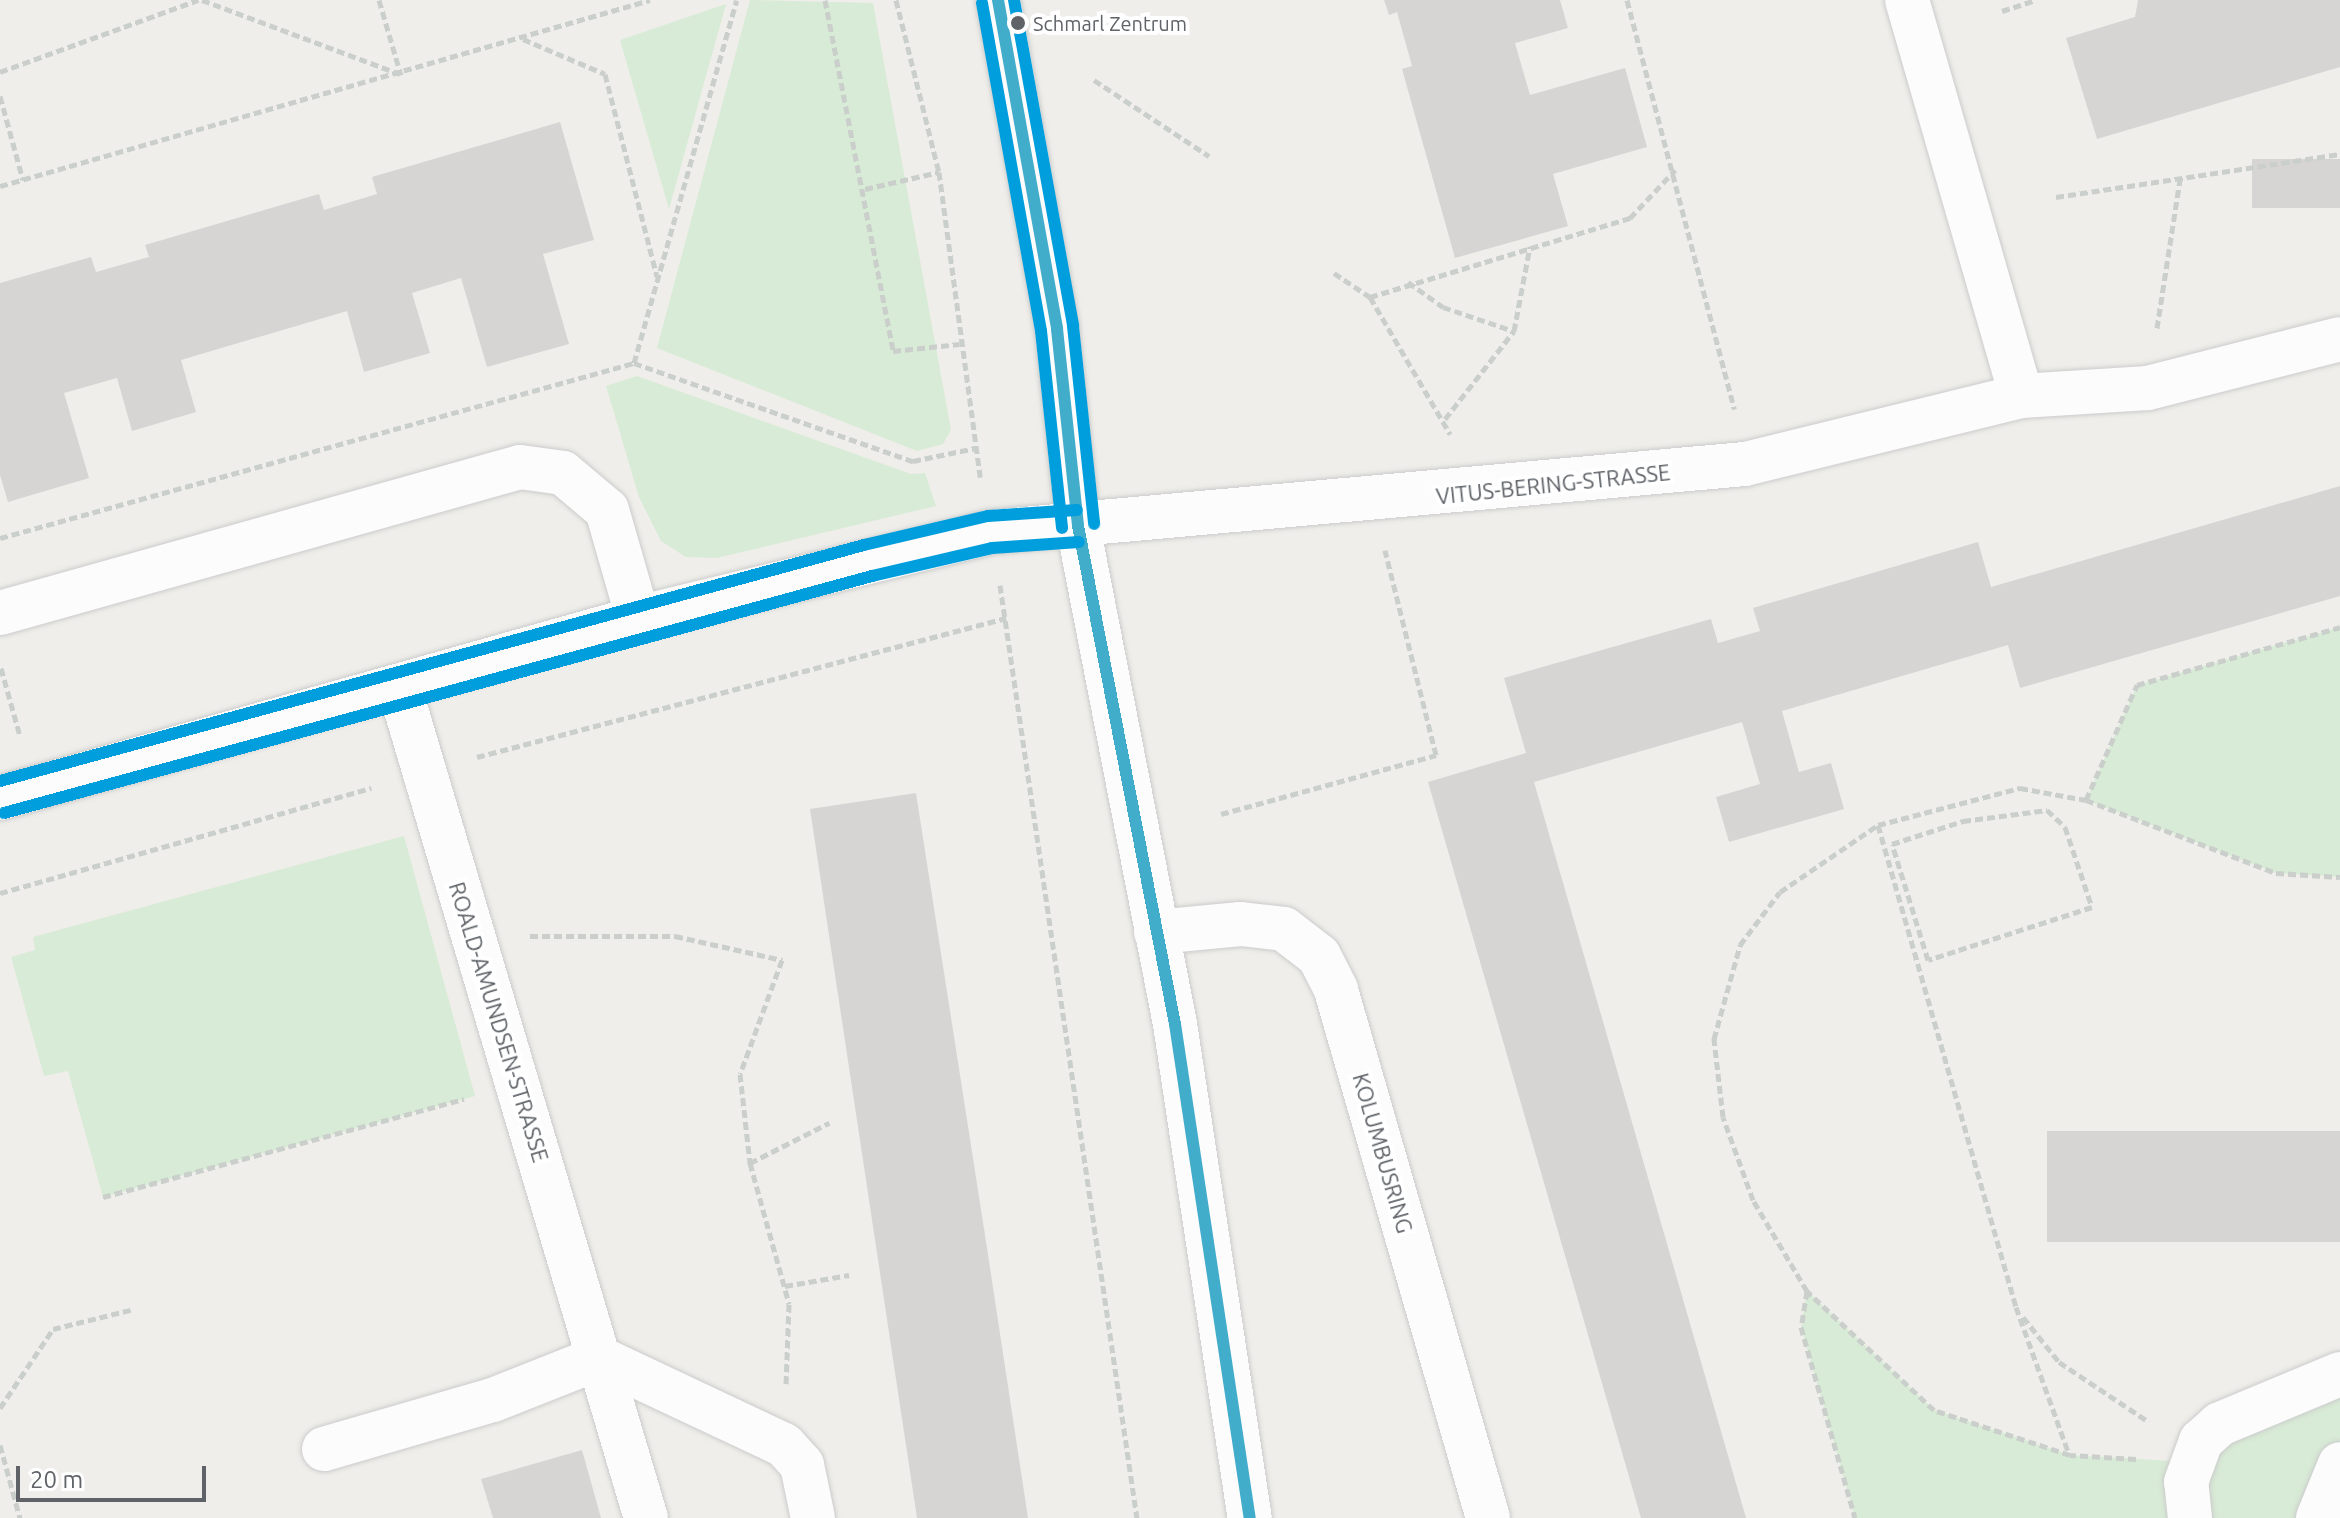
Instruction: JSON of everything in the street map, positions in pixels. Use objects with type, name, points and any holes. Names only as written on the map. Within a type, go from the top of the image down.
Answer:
[{"type":"street","points":[[998,0],[1057,329],[1078,526],[1156,932],[1250,1518]]},
{"type":"street","points":[[1907,0],[2021,396]]},
{"type":"street","name":"VITUS-BERING-STRASSE","points":[[1078,526],[1745,464],[2021,396],[2148,388],[2340,339]]},
{"type":"street","points":[[0,613],[520,467],[563,473],[607,510],[638,618]]},
{"type":"street","points":[[18,793],[638,618],[990,532],[1078,526]]},
{"type":"street","name":"ROALD-AMUNDSEN-STRASSE","points":[[399,686],[646,1518]]},
{"type":"street","name":"KOLUMBUSRING","points":[[1156,932],[1241,924],[1284,929],[1319,956],[1336,990],[1488,1518]]},
{"type":"street","points":[[324,1449],[493,1400],[599,1358],[784,1445],[802,1465],[813,1518]]},
{"type":"street","points":[[2190,1518],[2189,1462],[2220,1424],[2340,1374]]},
{"type":"street","points":[[2318,1518],[2340,1464]]},
{"type":"path","points":[[0,72],[200,0],[401,75]]},
{"type":"path","points":[[379,0],[401,75]]},
{"type":"path","points":[[0,186],[401,75],[650,0]]},
{"type":"path","points":[[634,363],[737,0]]},
{"type":"path","points":[[825,0],[865,189],[893,351],[960,344]]},
{"type":"path","points":[[896,0],[939,172],[960,344],[1006,618],[1137,1518]]},
{"type":"path","points":[[1627,0],[1675,170],[1736,418]]},
{"type":"path","points":[[2002,11],[2035,0]]},
{"type":"path","points":[[522,39],[605,74],[658,279]]},
{"type":"path","points":[[1094,80],[1209,156]]},
{"type":"path","points":[[0,96],[23,180]]},
{"type":"path","points":[[2056,197],[2340,154]]},
{"type":"path","points":[[1370,297],[1407,282],[1630,218],[1675,170]]},
{"type":"path","points":[[865,189],[939,172]]},
{"type":"path","points":[[2148,388],[2180,179]]},
{"type":"path","points":[[1445,419],[1514,331],[1530,246]]},
{"type":"path","points":[[1334,273],[1370,297],[1445,419],[1453,442]]},
{"type":"path","points":[[1407,282],[1443,307],[1514,331]]},
{"type":"path","points":[[1221,814],[1436,755],[1384,548]]},
{"type":"path","points":[[0,893],[586,724],[1006,618]]},
{"type":"path","points":[[2086,800],[2137,685],[2340,627]]},
{"type":"path","points":[[0,663],[18,793]]},
{"type":"path","points":[[2189,1462],[2070,1455],[1934,1410],[1807,1291],[1753,1200],[1723,1117],[1714,1039],[1740,945],[1772,903],[1832,851],[1878,825],[2020,788],[2086,800],[2276,873],[2340,877]]},
{"type":"path","points":[[2047,810],[2058,819],[2092,907],[1928,960],[1892,844],[2009,811],[2047,810]]},
{"type":"path","points":[[1878,825],[2016,1307],[2070,1455]]},
{"type":"path","points":[[473,936],[675,936],[782,960],[740,1074],[750,1163],[785,1286],[784,1445]]},
{"type":"path","points":[[103,1197],[519,1087]]},
{"type":"path","points":[[750,1163],[829,1123]]},
{"type":"path","points":[[785,1286],[849,1275]]},
{"type":"path","points":[[1807,1291],[1801,1327],[1855,1518]]},
{"type":"path","points":[[2016,1307],[2059,1362],[2145,1419],[2189,1462]]},
{"type":"path","points":[[0,1408],[53,1329],[134,1309]]},
{"type":"path","points":[[0,1445],[20,1518]]},
{"type":"green space","points":[[750,0],[873,3],[951,430],[943,444],[917,451],[657,348]]},
{"type":"green space","points":[[726,4],[669,209],[620,40]]},
{"type":"green space","points":[[637,376],[911,474],[925,473],[936,506],[717,558],[686,557],[661,541],[639,497],[606,386]]},
{"type":"green space","points":[[2340,627],[2340,877],[2276,873],[2086,800],[2137,685]]},
{"type":"green space","points":[[404,836],[475,1096],[103,1197],[68,1071],[44,1076],[11,957],[35,950],[33,937]]},
{"type":"green space","points":[[1807,1291],[1934,1410],[2070,1455],[2189,1462],[2340,1374],[2340,1518],[1855,1518],[1801,1327]]},
{"type":"building","points":[[1384,0],[1560,0],[1568,28],[1515,43],[1530,95],[1625,68],[1647,147],[1553,174],[1568,226],[1455,258],[1402,69],[1412,66],[1397,12],[1389,15]]},
{"type":"building","points":[[2138,0],[2340,0],[2340,67],[2097,139],[2066,38],[2135,17]]},
{"type":"building","points":[[560,122],[594,240],[543,254],[569,344],[487,367],[461,278],[412,293],[430,353],[364,372],[347,311],[181,360],[196,412],[132,431],[117,378],[64,393],[89,478],[8,502],[0,475],[0,283],[91,257],[96,272],[149,257],[145,245],[319,194],[324,210],[377,194],[372,177]]},
{"type":"building","points":[[2252,159],[2340,159],[2340,208],[2252,208]]},
{"type":"building","points":[[2340,486],[2340,596],[2020,688],[2008,645],[1782,711],[1799,772],[1831,763],[1844,809],[1729,842],[1716,797],[1760,784],[1742,722],[1534,782],[1746,1518],[1641,1518],[1428,782],[1526,753],[1504,678],[1711,619],[1718,643],[1760,631],[1753,608],[1978,542],[1991,587]]},
{"type":"building","points":[[916,793],[1028,1518],[917,1518],[810,809]]},
{"type":"building","points":[[2047,1131],[2340,1131],[2340,1242],[2047,1242]]},
{"type":"building","points":[[582,1450],[601,1518],[493,1518],[481,1479]]},
{"type":"transit line","points":[[998,0],[1057,329],[1078,526],[1175,1024],[1250,1518]]},
{"type":"transit line","points":[[1014,0],[1073,326],[1094,524]]},
{"type":"transit line","points":[[982,3],[1041,331],[1062,528]]},
{"type":"transit line","points":[[0,781],[864,545],[988,516],[1077,510]]},
{"type":"transit line","points":[[4,813],[872,576],[992,548],[1079,542]]},
{"type":"place","name":"Schmarl Zentrum","points":[[1018,23]]}]
